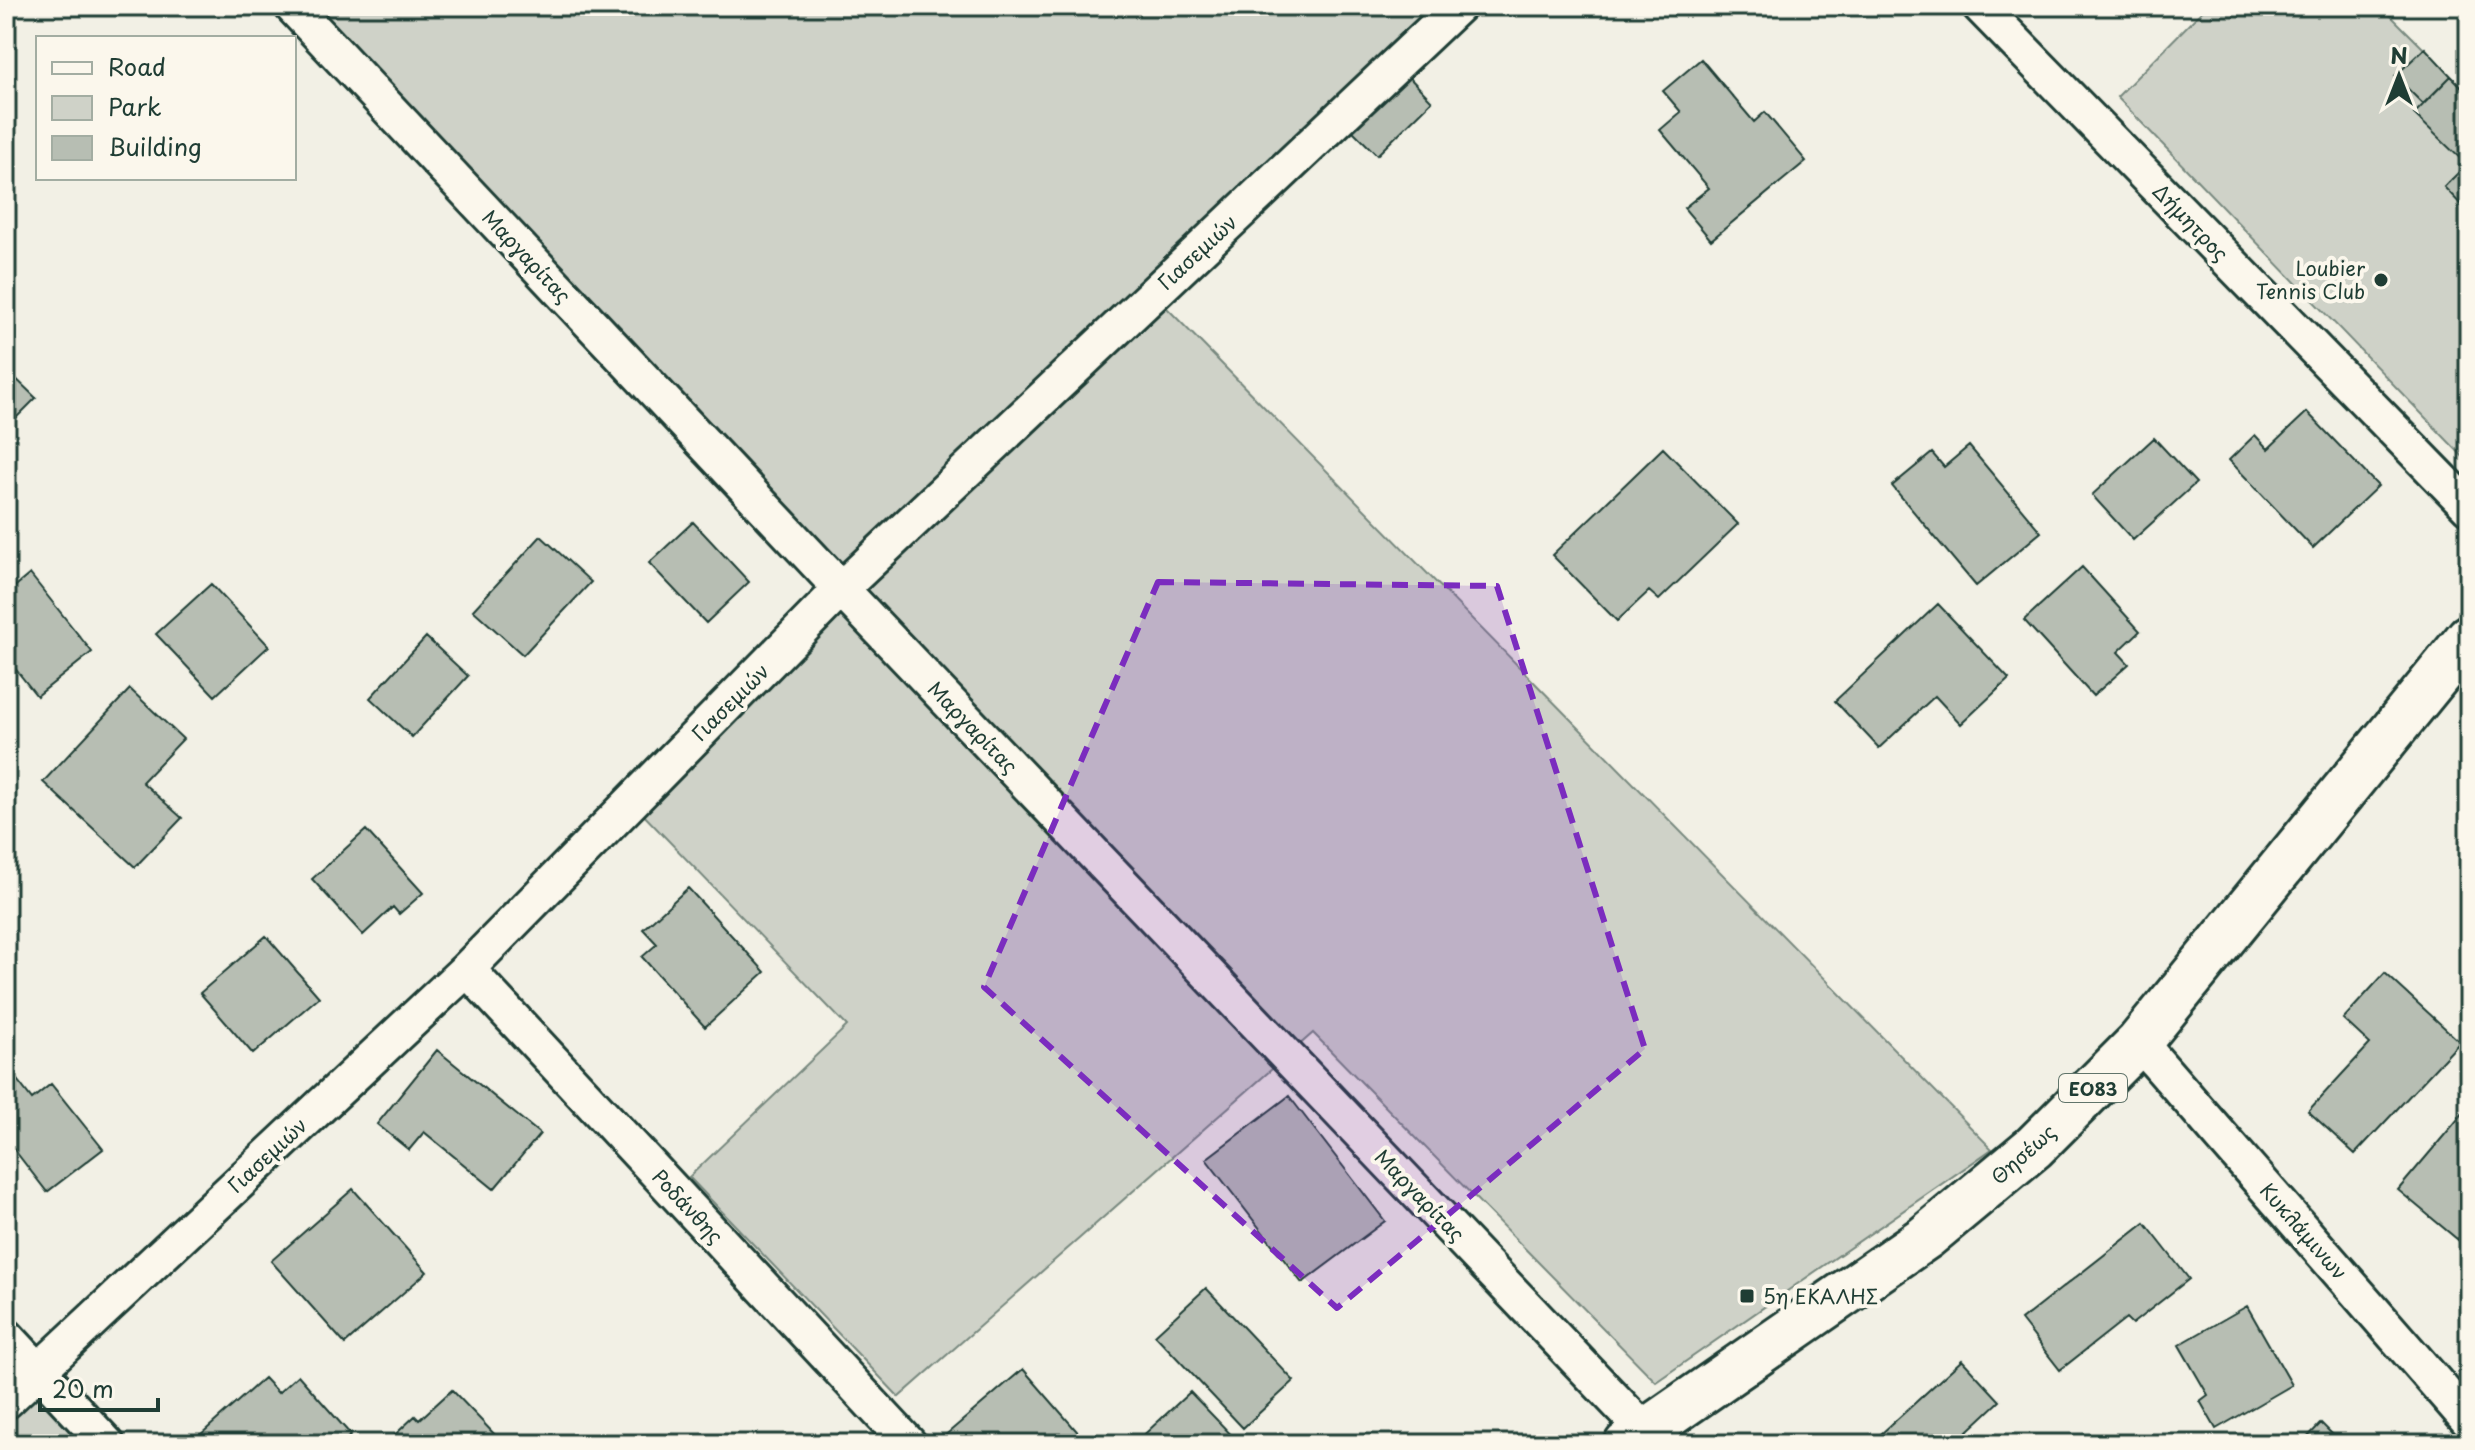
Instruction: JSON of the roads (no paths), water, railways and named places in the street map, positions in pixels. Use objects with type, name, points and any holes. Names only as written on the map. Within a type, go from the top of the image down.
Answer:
[{"type":"main road","name":"Θησέως","points":[[1643,1440],[1926,1237],[2034,1147],[2139,1042],[2469,637]]},
{"type":"street","name":"Μαργαρίτας","points":[[292,6],[1643,1440]]},
{"type":"street","name":"Γιασεμιών","points":[[6,1401],[467,969],[841,589],[1458,6]]},
{"type":"street","name":"Δήμητρος","points":[[1980,6],[2469,507]]},
{"type":"street","name":"Ροδάνθης","points":[[467,969],[909,1444]]},
{"type":"street","name":"Κυκλάμινων","points":[[2139,1042],[2469,1421]]},
{"type":"street","points":[[6,1336],[107,1444]]},
{"type":"place","name":"Loubier Tennis Club","points":[[2381,280]]},
{"type":"place","name":"5η ΕΚΑΛΗΣ","points":[[1747,1296]]}]
